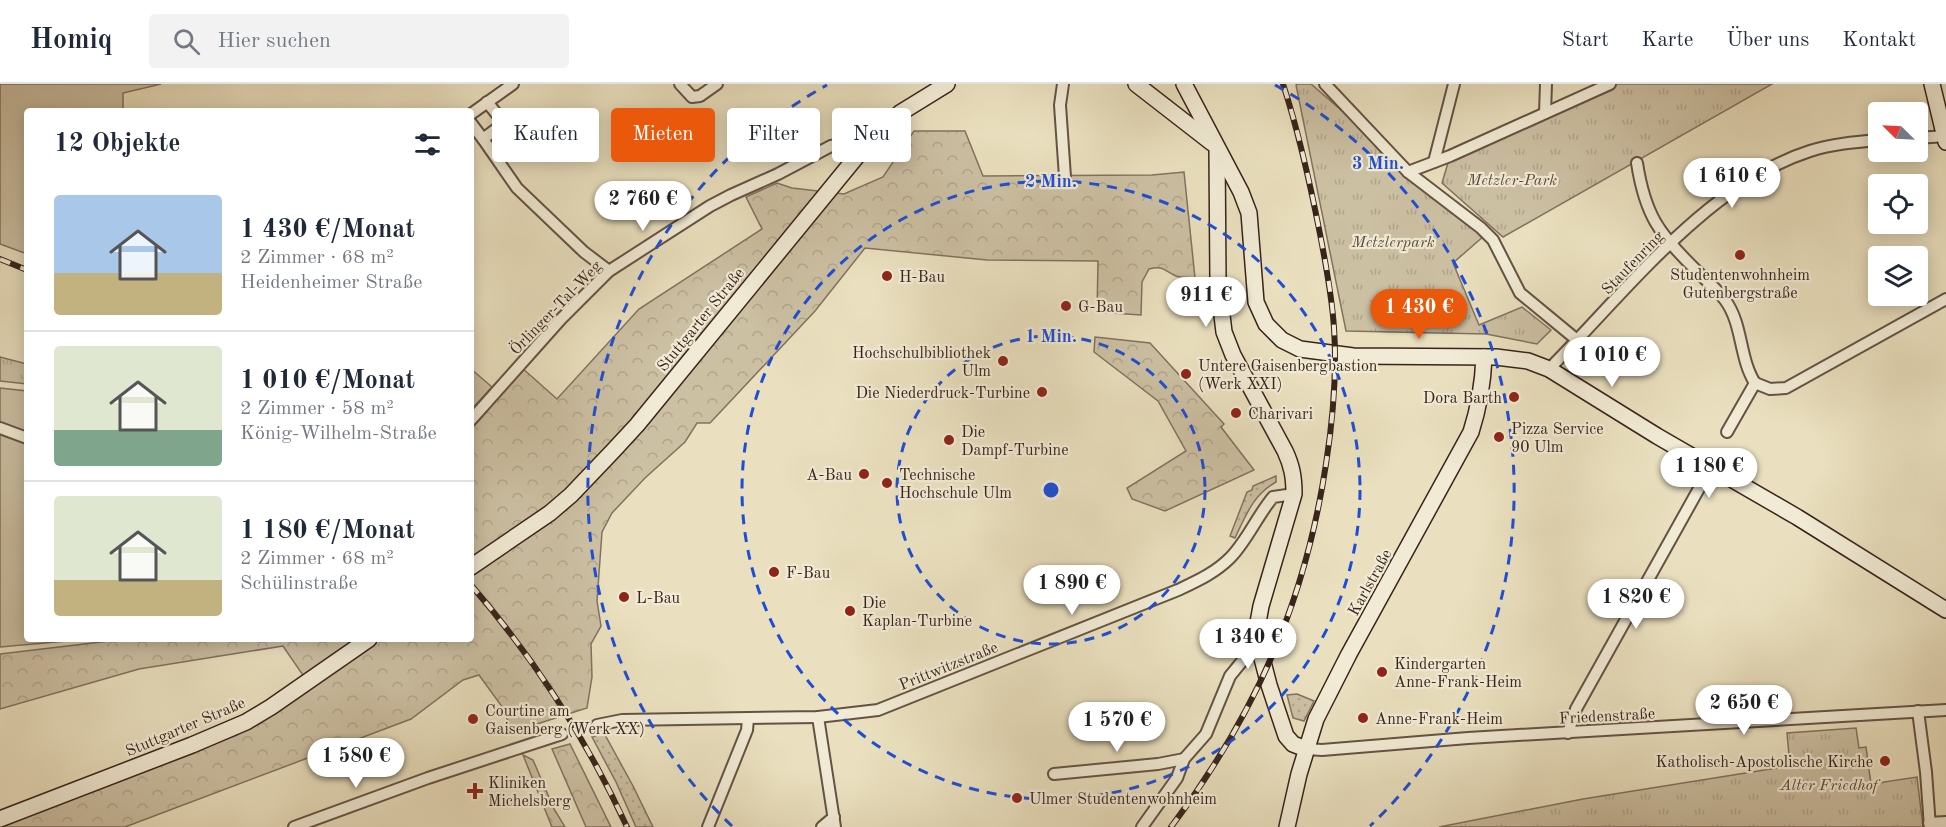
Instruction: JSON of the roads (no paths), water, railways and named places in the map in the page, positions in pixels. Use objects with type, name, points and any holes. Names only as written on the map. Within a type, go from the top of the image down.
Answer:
[{"type":"main road","name":"Stuttgarter Straße","points":[[908,108],[947,84]]},
{"type":"main road","points":[[1136,84],[1217,146]]},
{"type":"main road","points":[[1184,84],[1241,192],[1249,213],[1254,284],[1259,312],[1266,324],[1282,340],[1304,350],[1353,356],[1515,359],[1549,369],[1797,517],[1946,610]]},
{"type":"main road","points":[[1932,84],[1945,138]]},
{"type":"main road","points":[[1217,146],[1218,291],[1224,332],[1233,355],[1293,467],[1294,494],[1261,606],[1257,628],[1259,647],[1286,736],[1293,744],[1306,749]]},
{"type":"main road","name":"Stuttgarter Straße","points":[[477,563],[550,513],[613,452],[852,162]]},
{"type":"main road","name":"Karlstraße","points":[[1287,827],[1306,749],[1316,719],[1349,654],[1471,432],[1483,387],[1484,357]]},
{"type":"main road","name":"Stuttgarter Straße","points":[[0,819],[246,722],[365,642]]},
{"type":"street","points":[[474,112],[513,84]]},
{"type":"street","points":[[680,84],[692,97],[700,96],[717,84]]},
{"type":"street","points":[[1063,84],[1060,105],[1065,177]]},
{"type":"street","points":[[1325,84],[1408,172],[1487,234],[1520,293],[1577,340]]},
{"type":"street","points":[[1434,162],[1454,84]]},
{"type":"street","points":[[1545,113],[1546,84]]},
{"type":"street","points":[[1408,172],[1610,84]]},
{"type":"street","points":[[483,139],[504,123],[487,102]]},
{"type":"street","points":[[474,127],[518,188],[584,252],[609,271]]},
{"type":"street","points":[[1928,138],[1945,138]]},
{"type":"street","name":"Staufenring","points":[[1549,369],[1670,244],[1723,198],[1780,163],[1826,146],[1868,141]]},
{"type":"street","name":"Örlinger-Tal-Weg","points":[[474,417],[561,319],[609,271],[710,206],[832,146]]},
{"type":"street","points":[[1637,163],[1641,190],[1656,225],[1670,244],[1726,301],[1737,327],[1748,372],[1755,382],[1770,388],[1786,388],[1946,299]]},
{"type":"street","points":[[1727,432],[1755,382]]},
{"type":"street","points":[[0,428],[24,437]]},
{"type":"street","points":[[1568,733],[1576,709],[1711,467]]},
{"type":"street","name":"Prittwitzstraße","points":[[597,725],[622,720],[818,717],[878,710],[1178,590],[1208,575],[1230,559],[1273,497],[1294,494]]},
{"type":"street","points":[[1142,827],[1177,778],[1184,759],[1206,734],[1230,676],[1248,654],[1259,647]]},
{"type":"street","name":"Friedenstraße","points":[[1306,749],[1946,710]]},
{"type":"street","points":[[1918,711],[1926,772],[1929,825],[1946,822]]},
{"type":"street","points":[[818,717],[835,822],[822,827]]},
{"type":"street","points":[[708,827],[747,730],[747,719]]},
{"type":"street","points":[[294,827],[439,774],[562,734]]},
{"type":"street","points":[[1054,774],[1158,764],[1184,759]]},
{"type":"railway","points":[[1171,827],[1228,743],[1272,656],[1305,564],[1326,464],[1335,379],[1332,304],[1308,177],[1283,84]]},
{"type":"railway","points":[[0,259],[24,269]]},
{"type":"railway","points":[[474,589],[516,641],[557,700],[594,763],[627,827]]},
{"type":"place","name":"Studentenwohnheim Gutenbergstraße","points":[[1740,255]]},
{"type":"place","name":"H-Bau","points":[[887,276]]},
{"type":"place","name":"G-Bau","points":[[1066,306]]},
{"type":"place","name":"Hochschulbibliothek Ulm","points":[[1003,361]]},
{"type":"place","name":"Untere Gaisenbergbastion (Werk XXI)","points":[[1186,374]]},
{"type":"place","name":"Die Niederdruck-Turbine","points":[[1042,392]]},
{"type":"place","name":"Dora Barth","points":[[1514,397]]},
{"type":"place","name":"Charivari","points":[[1236,413]]},
{"type":"place","name":"Pizza Service 90 Ulm","points":[[1499,437]]},
{"type":"place","name":"Die Dampf-Turbine","points":[[949,440]]},
{"type":"place","name":"A-Bau","points":[[864,474]]},
{"type":"place","name":"Technische Hochschule Ulm","points":[[887,483]]},
{"type":"place","name":"F-Bau","points":[[774,572]]},
{"type":"place","name":"L-Bau","points":[[624,597]]},
{"type":"place","name":"Die Kaplan-Turbine","points":[[850,611]]},
{"type":"place","name":"Kindergarten Anne-Frank-Heim","points":[[1382,672]]},
{"type":"place","name":"Anne-Frank-Heim","points":[[1363,718]]},
{"type":"place","name":"Courtine am Gaisenberg (Werk XX)","points":[[473,719]]},
{"type":"place","name":"Katholisch-Apostolische Kirche","points":[[1885,761]]},
{"type":"place","name":"Kliniken Michelsberg","points":[[475,791]]},
{"type":"place","name":"Ulmer Studentenwohnheim","points":[[1017,798]]},
{"type":"park label","name":"Metzler-Park","points":[[1512,179]]},
{"type":"park label","name":"Metzlerpark","points":[[1393,241]]},
{"type":"park label","name":"Alter Friedhof","points":[[1829,784]]}]
